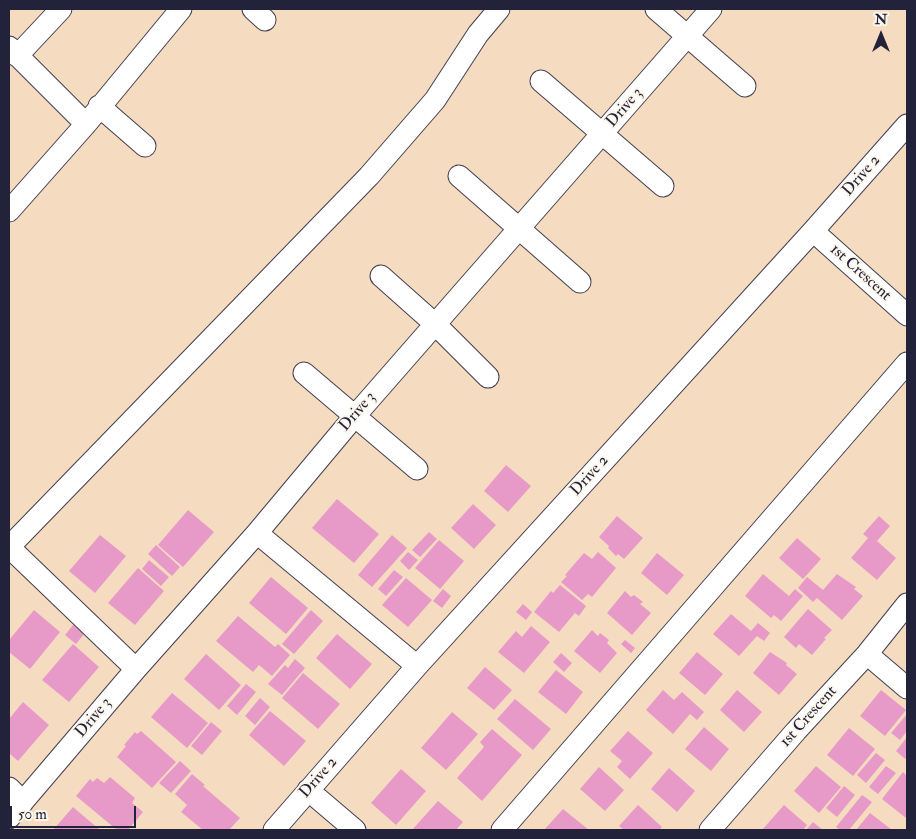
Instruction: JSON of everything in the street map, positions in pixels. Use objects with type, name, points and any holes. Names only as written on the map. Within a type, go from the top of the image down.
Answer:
[{"type":"street","points":[[61,9],[13,51],[86,124]]},
{"type":"street","points":[[9,211],[86,124],[181,9]]},
{"type":"street","points":[[136,668],[9,547],[368,176],[435,100],[478,34],[499,9]]},
{"type":"street","points":[[656,9],[745,86]]},
{"type":"street","name":"Drive 3","points":[[9,818],[16,795],[136,668],[257,533],[354,417],[711,9]]},
{"type":"street","points":[[541,81],[663,186]]},
{"type":"street","points":[[99,106],[145,146]]},
{"type":"street","name":"Drive 2","points":[[274,830],[417,666],[907,125]]},
{"type":"street","points":[[459,176],[580,282]]},
{"type":"street","name":"1st Crescent","points":[[813,231],[907,315]]},
{"type":"street","points":[[381,276],[435,324],[488,377]]},
{"type":"street","points":[[502,830],[907,363]]},
{"type":"street","points":[[304,373],[417,469]]},
{"type":"street","points":[[257,533],[417,666]]},
{"type":"street","name":"1st Crescent","points":[[710,830],[796,731],[867,654],[907,604]]},
{"type":"street","points":[[867,654],[907,688]]},
{"type":"street","points":[[308,790],[355,830]]},
{"type":"building","points":[[506,465],[531,486],[508,512],[484,491]]},
{"type":"building","points":[[337,499],[379,534],[354,563],[312,528]]},
{"type":"building","points":[[473,504],[496,525],[474,549],[451,528]]},
{"type":"building","points":[[188,510],[214,532],[183,567],[158,545]]},
{"type":"building","points":[[617,516],[643,538],[624,559],[618,554],[616,556],[599,537]]},
{"type":"building","points":[[879,516],[890,526],[877,541],[896,558],[877,580],[851,558],[868,538],[863,534]]},
{"type":"building","points":[[429,532],[437,539],[420,557],[412,550]]},
{"type":"building","points":[[100,535],[126,556],[95,593],[69,571]]},
{"type":"building","points":[[392,535],[407,548],[372,587],[358,575]]},
{"type":"building","points":[[797,538],[821,559],[803,579],[779,558]]},
{"type":"building","points":[[439,540],[464,561],[440,589],[415,568]]},
{"type":"building","points":[[156,545],[180,567],[172,576],[148,554]]},
{"type":"building","points":[[408,552],[418,560],[409,570],[400,561]]},
{"type":"building","points":[[598,552],[616,568],[592,597],[588,594],[582,600],[561,582],[584,553],[592,559]]},
{"type":"building","points":[[657,553],[684,575],[667,595],[641,573]]},
{"type":"building","points":[[149,560],[169,577],[161,586],[142,569]]},
{"type":"building","points":[[138,568],[164,591],[135,625],[108,603]]},
{"type":"building","points":[[394,570],[403,577],[386,596],[378,589]]},
{"type":"building","points":[[763,574],[789,596],[795,589],[803,596],[781,621],[774,615],[771,618],[745,596]]},
{"type":"building","points":[[837,574],[856,587],[854,589],[863,596],[842,620],[817,598],[813,602],[798,588],[807,577],[823,590]]},
{"type":"building","points":[[271,577],[308,608],[286,634],[249,603]]},
{"type":"building","points":[[406,578],[432,600],[408,627],[382,605]]},
{"type":"building","points":[[560,585],[586,606],[579,616],[575,613],[559,632],[534,612],[551,591],[553,593]]},
{"type":"building","points":[[443,589],[451,596],[442,608],[433,601]]},
{"type":"building","points":[[625,591],[631,597],[634,595],[643,602],[640,604],[651,613],[632,635],[607,613]]},
{"type":"building","points":[[523,604],[532,612],[526,620],[516,612]]},
{"type":"building","points":[[808,609],[832,630],[812,655],[799,644],[796,648],[784,637]]},
{"type":"building","points":[[34,610],[60,632],[30,669],[9,652],[9,640]]},
{"type":"building","points":[[311,610],[323,621],[294,654],[282,644]]},
{"type":"building","points":[[731,614],[751,631],[758,623],[770,633],[764,641],[757,636],[739,656],[713,634]]},
{"type":"building","points":[[238,616],[275,647],[278,644],[290,655],[272,676],[259,665],[253,672],[216,641]]},
{"type":"building","points":[[73,625],[84,634],[76,644],[65,635]]},
{"type":"building","points":[[531,626],[550,642],[524,673],[498,652],[516,631],[522,637]]},
{"type":"building","points":[[592,630],[598,636],[600,633],[609,640],[607,643],[617,653],[600,673],[574,651]]},
{"type":"building","points":[[337,634],[372,664],[350,689],[316,658]]},
{"type":"building","points":[[625,640],[635,648],[631,653],[621,644]]},
{"type":"building","points":[[73,644],[99,667],[69,702],[42,680]]},
{"type":"building","points":[[697,652],[723,674],[705,695],[679,673]]},
{"type":"building","points":[[770,652],[787,663],[786,665],[797,674],[779,695],[753,673]]},
{"type":"building","points":[[561,653],[572,663],[564,672],[553,662]]},
{"type":"building","points":[[206,654],[241,685],[219,710],[184,679]]},
{"type":"building","points":[[295,659],[305,668],[282,695],[268,684],[285,665],[288,668]]},
{"type":"building","points":[[485,667],[512,690],[494,710],[467,688]]},
{"type":"building","points":[[556,670],[583,692],[566,714],[538,692]]},
{"type":"building","points":[[303,673],[340,704],[318,729],[282,698]]},
{"type":"building","points":[[246,684],[256,692],[237,715],[227,706]]},
{"type":"building","points":[[663,690],[674,700],[682,692],[704,712],[697,720],[690,714],[673,734],[646,710]]},
{"type":"building","points":[[737,690],[762,712],[744,732],[720,710]]},
{"type":"building","points":[[881,690],[906,710],[885,736],[860,716]]},
{"type":"building","points":[[172,693],[208,723],[187,748],[151,717]]},
{"type":"building","points":[[260,698],[270,707],[255,725],[245,716]]},
{"type":"building","points":[[515,699],[551,729],[533,750],[497,719]]},
{"type":"building","points":[[23,702],[49,725],[18,761],[9,753],[9,719]]},
{"type":"building","points":[[270,711],[306,741],[284,766],[249,735]]},
{"type":"building","points":[[452,712],[478,734],[446,770],[421,748]]},
{"type":"building","points":[[907,714],[907,731],[900,740],[891,733]]},
{"type":"building","points":[[211,722],[222,731],[202,755],[191,746]]},
{"type":"building","points":[[704,727],[729,749],[711,771],[685,749]]},
{"type":"building","points":[[849,728],[875,749],[853,776],[827,755]]},
{"type":"building","points":[[492,729],[522,755],[482,801],[457,778],[484,747],[480,742]]},
{"type":"building","points":[[141,731],[176,762],[152,788],[117,757],[135,732],[137,734]]},
{"type":"building","points":[[628,731],[653,753],[630,779],[617,767],[622,761],[610,751]]},
{"type":"building","points":[[907,737],[907,756],[905,759],[896,751]]},
{"type":"building","points":[[876,753],[885,760],[866,783],[857,775]]},
{"type":"building","points":[[180,761],[191,771],[171,793],[159,783]]},
{"type":"building","points":[[816,766],[841,787],[819,813],[794,791]]},
{"type":"building","points":[[886,766],[896,773],[878,794],[869,787]]},
{"type":"building","points":[[599,767],[624,790],[605,811],[580,789]]},
{"type":"building","points":[[669,768],[695,791],[677,812],[651,789]]},
{"type":"building","points":[[401,769],[426,791],[396,825],[371,803]]},
{"type":"building","points":[[903,772],[907,776],[906,818],[882,799]]},
{"type":"building","points":[[192,774],[240,818],[229,830],[203,830],[181,812],[187,805],[175,794]]},
{"type":"building","points":[[110,777],[135,798],[132,803],[143,812],[128,830],[117,830],[76,796],[90,779],[93,782],[97,778],[104,783]]},
{"type":"building","points":[[844,786],[855,795],[837,817],[826,808]]},
{"type":"building","points":[[862,795],[872,802],[849,830],[840,830],[836,827]]},
{"type":"building","points":[[438,801],[463,822],[456,830],[412,830]]},
{"type":"building","points":[[638,805],[662,827],[659,830],[624,830],[619,826]]},
{"type":"building","points":[[784,805],[807,825],[803,830],[762,830]]},
{"type":"building","points":[[73,807],[100,830],[53,830]]},
{"type":"building","points":[[563,809],[589,830],[544,830]]},
{"type":"building","points":[[870,813],[892,830],[856,830]]},
{"type":"building","points":[[813,822],[823,830],[806,830]]}]
